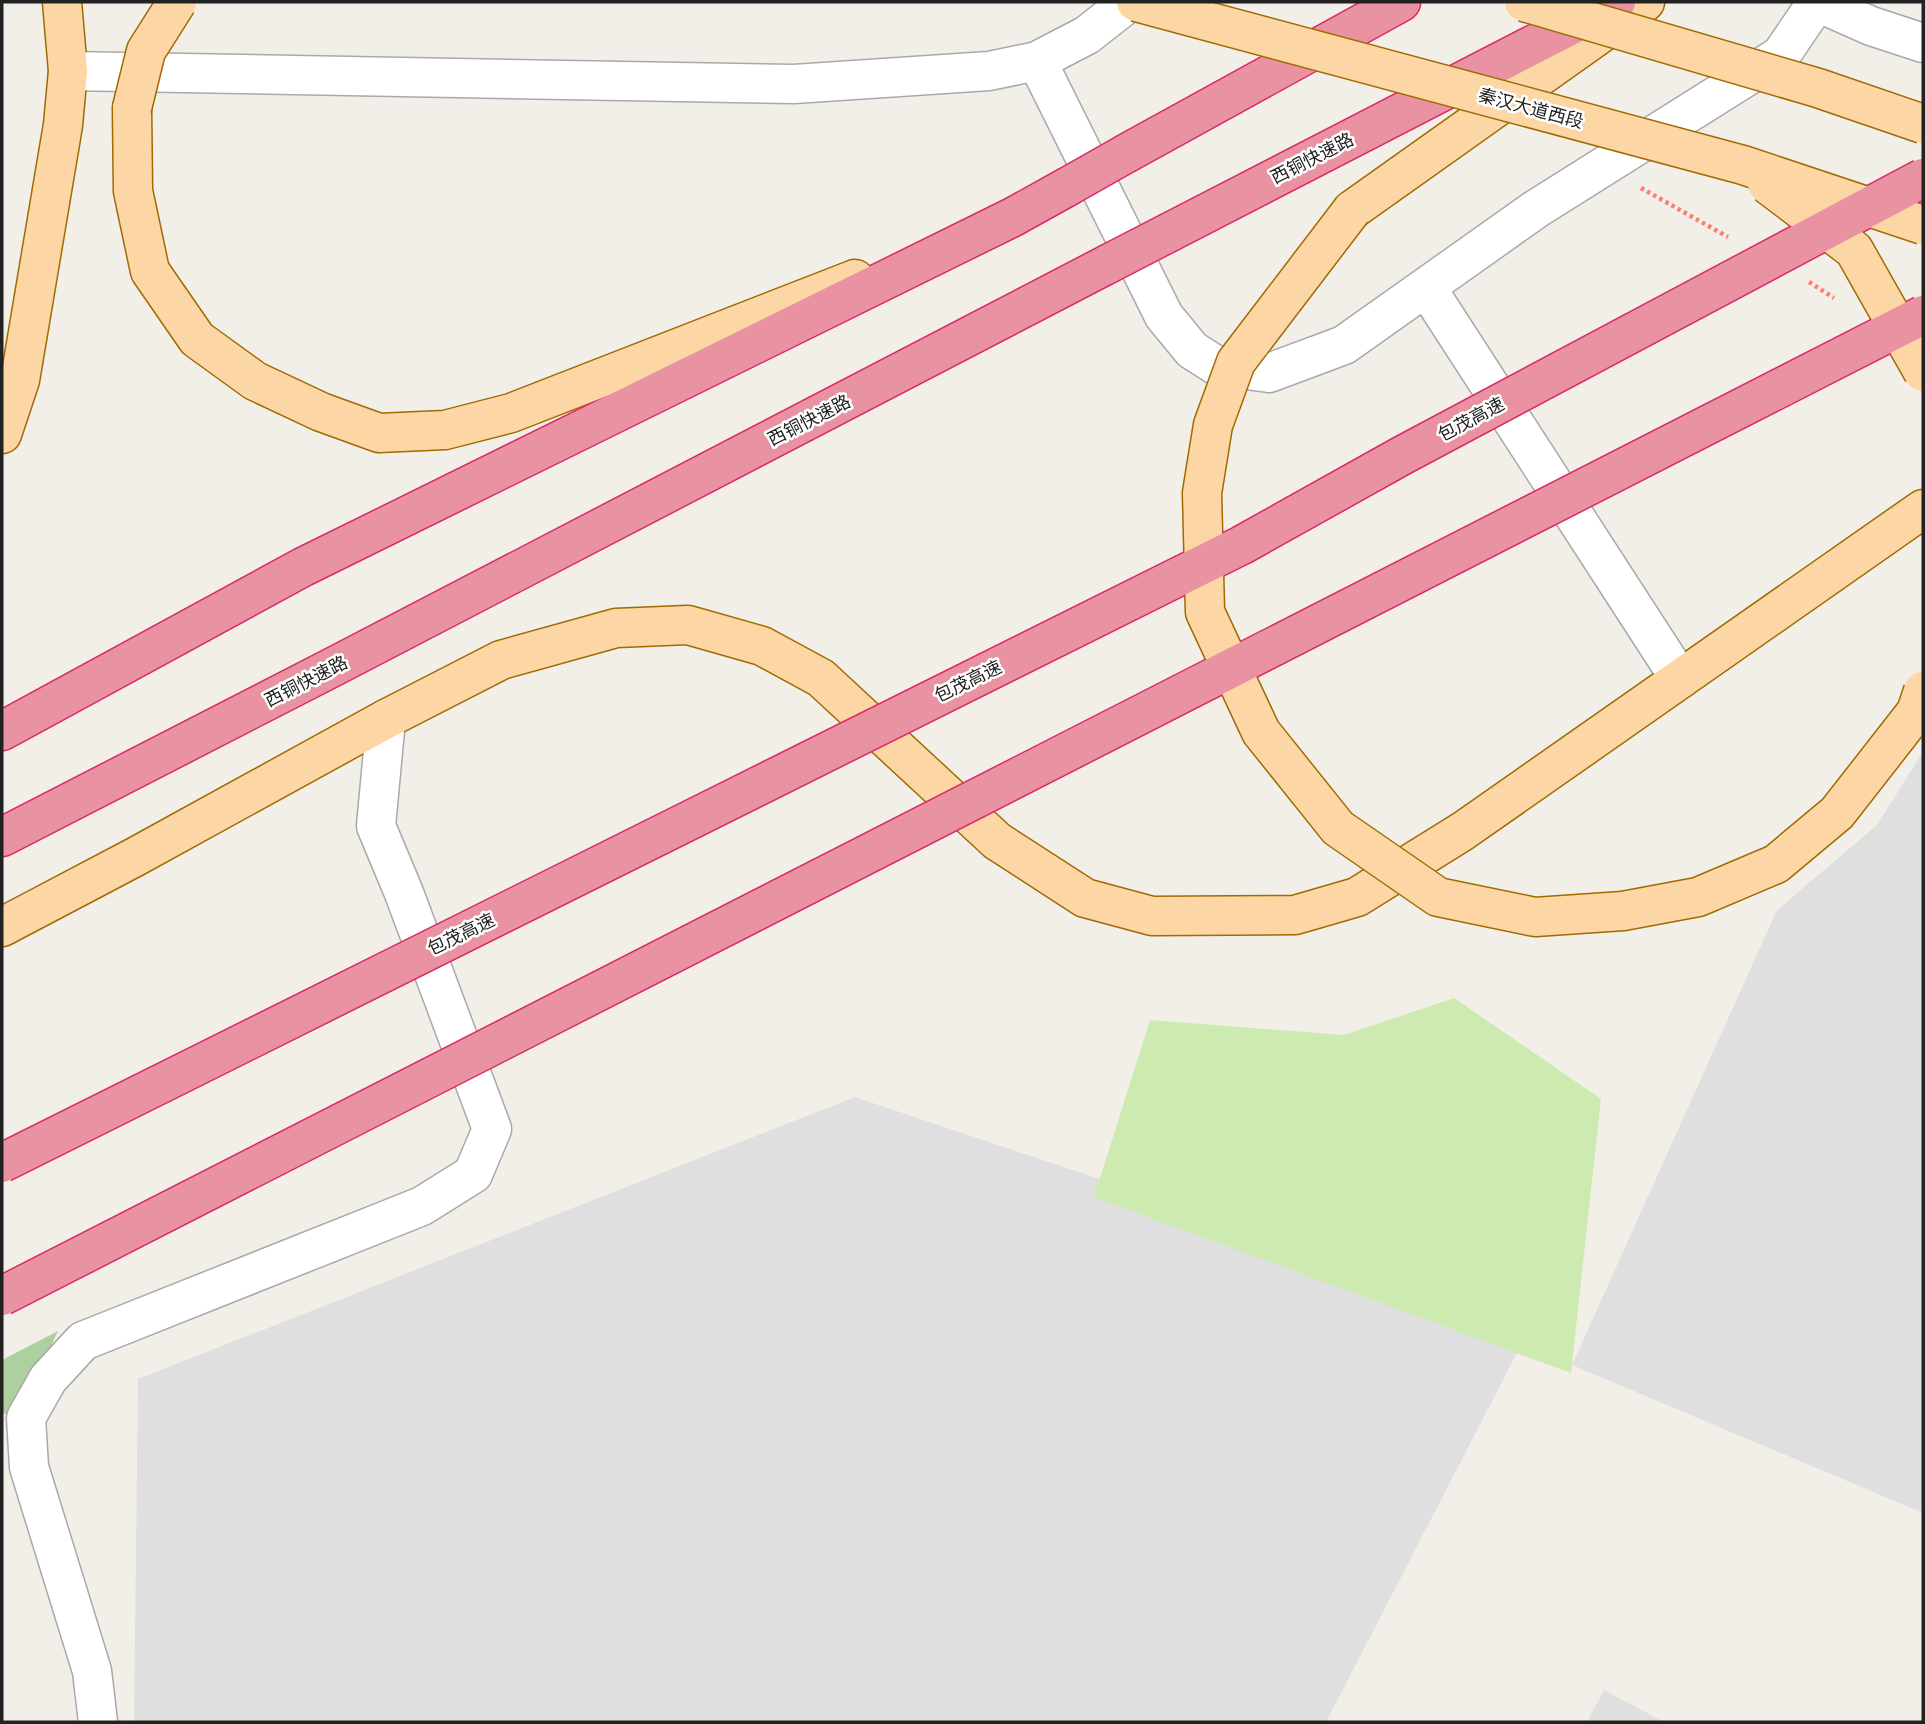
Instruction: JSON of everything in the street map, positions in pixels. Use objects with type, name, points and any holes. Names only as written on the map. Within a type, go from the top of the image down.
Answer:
[{"type":"highway","points":[[2,731],[303,567],[1013,217],[1401,2]]},
{"type":"highway","name":"西铜快速路","points":[[2,837],[1616,2]]},
{"type":"highway","name":"包茂高速","points":[[2,1163],[1242,545],[1403,455],[1923,178]]},
{"type":"highway","points":[[2,1296],[1923,315]]},
{"type":"main road","points":[[2,434],[20,380],[63,125],[68,71],[62,2]]},
{"type":"main road","points":[[177,2],[146,51],[132,108],[133,191],[150,271],[197,339],[255,381],[321,412],[379,433],[445,430],[511,413],[1013,217]]},
{"type":"main road","name":"秦汉大道西段","points":[[1136,2],[1743,165],[1923,225]]},
{"type":"main road","points":[[1524,2],[1818,88],[1923,124]]},
{"type":"main road","points":[[1645,2],[1352,210],[1236,362],[1213,425],[1202,493],[1205,612],[1261,732],[1338,828],[1438,897],[1535,917],[1623,911],[1698,897],[1776,864],[1838,813],[1916,712],[1923,691]]},
{"type":"main road","points":[[1743,165],[1854,250],[1923,372]]},
{"type":"main road","points":[[2,926],[501,660],[616,628],[688,625],[762,646],[821,678],[998,841],[1085,898],[1152,916],[1295,915],[1357,897],[1463,831],[1923,509]]},
{"type":"street","points":[[68,71],[794,84],[989,71],[1037,61],[1087,35],[1129,2]]},
{"type":"street","points":[[1037,61],[1164,316],[1192,350],[1217,366],[1269,373],[1344,345],[1536,209],[1781,55],[1817,2],[1871,26],[1923,43]]},
{"type":"street","points":[[1426,287],[1680,679]]},
{"type":"street","points":[[98,1722],[92,1671],[29,1467],[26,1418],[48,1379],[83,1341],[422,1206],[473,1174],[492,1129],[404,893],[376,826],[386,719]]},
{"type":"shaded area","points":[[1923,752],[1923,1513],[1572,1365],[1777,910],[1877,825]]},
{"type":"shaded area","points":[[855,1097],[1532,1324],[1326,1722],[134,1722],[138,1379]]},
{"type":"shaded area","points":[[1604,1690],[1664,1722],[1587,1722]]},
{"type":"green space","points":[[1454,998],[1601,1099],[1571,1373],[1094,1197],[1150,1020],[1344,1035]]},
{"type":"green space","points":[[58,1331],[20,1413],[2,1414],[2,1360]]}]
